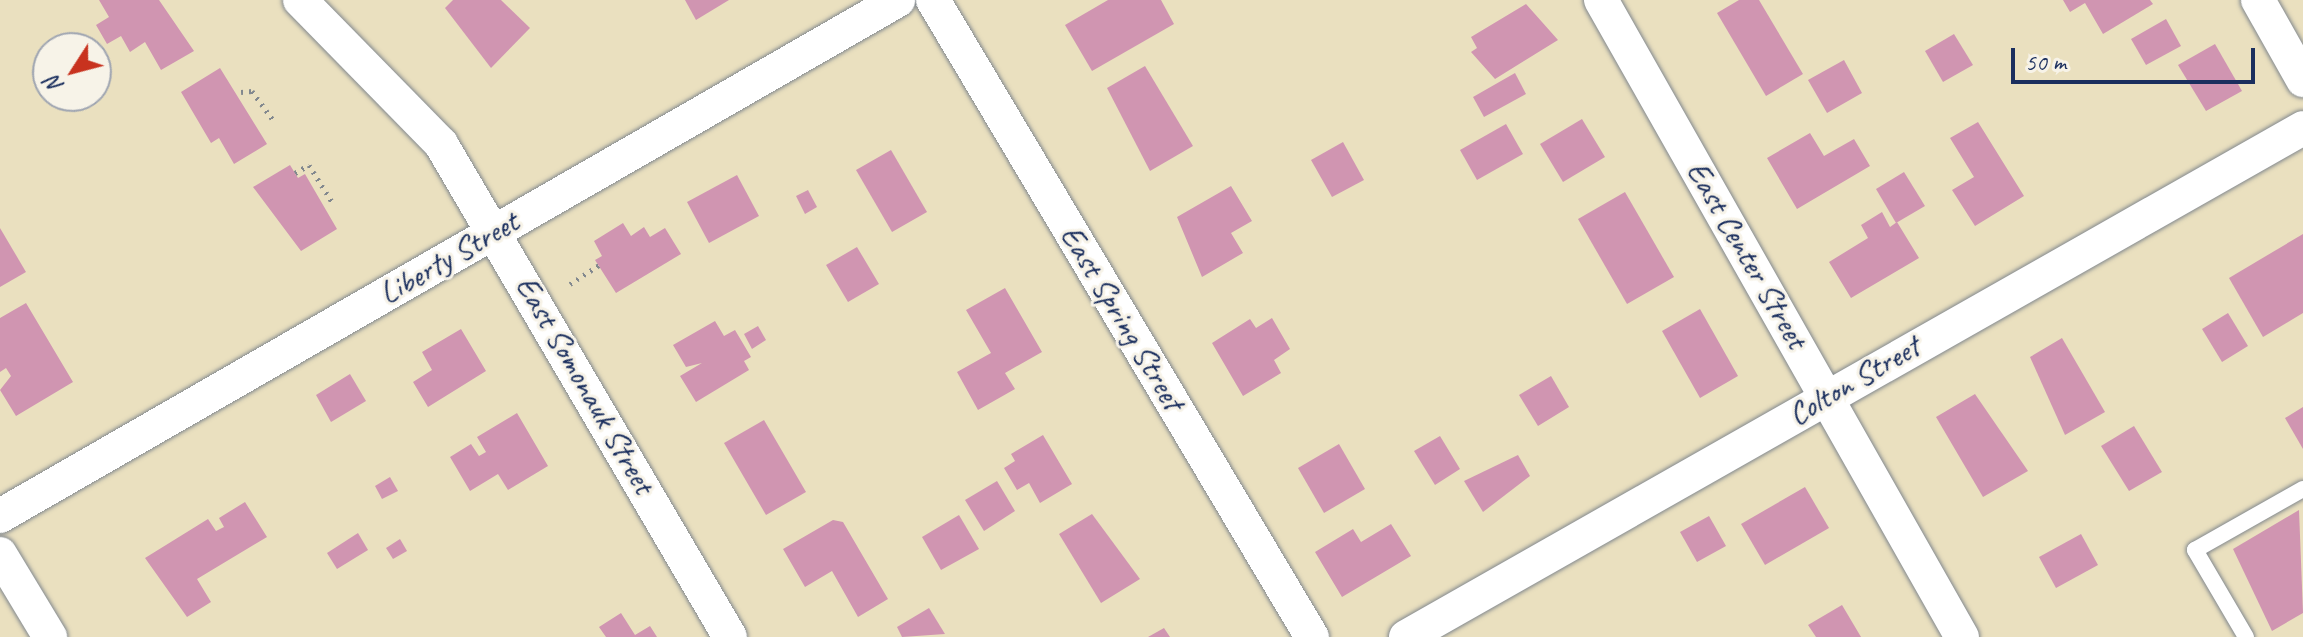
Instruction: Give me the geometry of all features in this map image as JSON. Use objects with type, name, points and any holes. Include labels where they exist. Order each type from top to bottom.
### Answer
[{"type":"street","name":"East Somonauk Street","points":[[300,0],[441,144],[496,231],[730,637]]},
{"type":"street","name":"Liberty Street","points":[[0,516],[898,0]]},
{"type":"street","name":"East Spring Street","points":[[933,0],[1312,637]]},
{"type":"street","name":"East Center Street","points":[[1601,0],[1962,637]]},
{"type":"street","points":[[2258,0],[2303,80]]},
{"type":"street","name":"Colton Street","points":[[1406,637],[2303,128]]},
{"type":"street","points":[[0,554],[50,637]]},
{"type":"lane","points":[[2246,637],[2195,550],[2303,489]]},
{"type":"path","points":[[241,92],[252,91],[275,123]]},
{"type":"path","points":[[295,173],[309,165],[334,205]]},
{"type":"path","points":[[570,284],[599,265]]},
{"type":"building","points":[[99,0],[159,0],[194,51],[161,70],[145,42],[130,52],[121,36],[112,41],[112,32],[100,32],[96,25],[109,17]]},
{"type":"building","points":[[453,0],[501,0],[530,28],[491,68],[445,8]]},
{"type":"building","points":[[685,0],[729,0],[696,20]]},
{"type":"building","points":[[1108,0],[1161,0],[1174,24],[1092,71],[1065,25]]},
{"type":"building","points":[[1739,0],[1759,0],[1803,74],[1766,96],[1717,13]]},
{"type":"building","points":[[2063,0],[2150,0],[2153,4],[2103,34],[2085,3],[2070,12]]},
{"type":"building","points":[[1526,4],[1558,40],[1495,79],[1471,52],[1477,48],[1471,37]]},
{"type":"building","points":[[2166,19],[2181,46],[2146,65],[2131,39]]},
{"type":"building","points":[[1954,34],[1973,65],[1943,82],[1925,51]]},
{"type":"building","points":[[2215,44],[2242,91],[2206,111],[2178,65]]},
{"type":"building","points":[[1844,60],[1862,93],[1827,113],[1808,80]]},
{"type":"building","points":[[1145,66],[1193,146],[1150,171],[1107,88]]},
{"type":"building","points":[[220,68],[267,144],[234,164],[219,138],[211,143],[181,92]]},
{"type":"building","points":[[1515,73],[1526,94],[1484,117],[1473,97]]},
{"type":"building","points":[[1582,119],[1605,157],[1563,182],[1540,144]]},
{"type":"building","points":[[1978,122],[2024,196],[1975,226],[1952,190],[1974,177],[1950,138]]},
{"type":"building","points":[[1506,124],[1523,154],[1477,180],[1460,150]]},
{"type":"building","points":[[1810,133],[1824,156],[1854,139],[1870,166],[1797,209],[1767,158]]},
{"type":"building","points":[[1343,142],[1364,180],[1332,197],[1311,160]]},
{"type":"building","points":[[891,150],[927,212],[892,232],[856,170]]},
{"type":"building","points":[[290,165],[298,178],[305,174],[337,229],[301,251],[253,187]]},
{"type":"building","points":[[1904,172],[1925,206],[1896,223],[1876,189]]},
{"type":"building","points":[[737,175],[759,216],[709,243],[687,202]]},
{"type":"building","points":[[1231,186],[1252,221],[1231,233],[1243,253],[1202,277],[1177,217]]},
{"type":"building","points":[[808,190],[817,207],[805,214],[796,196]]},
{"type":"building","points":[[1625,192],[1674,277],[1627,304],[1578,219]]},
{"type":"building","points":[[1882,212],[1890,227],[1897,222],[1919,258],[1851,298],[1829,262],[1868,238],[1861,225]]},
{"type":"building","points":[[623,223],[631,236],[644,227],[650,237],[665,228],[681,254],[616,293],[595,260],[602,256],[594,241]]},
{"type":"building","points":[[0,228],[26,272],[0,287]]},
{"type":"building","points":[[2303,234],[2303,313],[2263,337],[2229,278]]},
{"type":"building","points":[[857,247],[879,284],[848,302],[826,265]]},
{"type":"building","points":[[1005,288],[1042,352],[1005,373],[1015,389],[978,410],[957,372],[991,353],[966,310]]},
{"type":"building","points":[[26,303],[73,382],[16,416],[0,390],[11,376],[6,368],[0,372],[0,318]]},
{"type":"building","points":[[1700,309],[1738,376],[1700,398],[1662,331]]},
{"type":"building","points":[[2228,313],[2248,346],[2222,362],[2202,329]]},
{"type":"building","points":[[1272,318],[1290,349],[1274,360],[1281,373],[1243,396],[1212,343],[1250,319],[1256,328]]},
{"type":"building","points":[[715,321],[724,336],[735,330],[751,357],[744,361],[749,370],[696,402],[680,376],[702,363],[686,367],[673,345]]},
{"type":"building","points":[[758,326],[766,340],[752,349],[744,334]]},
{"type":"building","points":[[461,329],[486,371],[428,407],[413,382],[432,370],[422,352]]},
{"type":"building","points":[[2062,338],[2105,412],[2065,435],[2030,357]]},
{"type":"building","points":[[350,374],[366,401],[331,422],[316,395]]},
{"type":"building","points":[[1551,376],[1569,407],[1538,426],[1519,395]]},
{"type":"building","points":[[1975,394],[2028,471],[1983,497],[1936,417]]},
{"type":"building","points":[[2303,407],[2303,449],[2285,418]]},
{"type":"building","points":[[517,413],[548,466],[508,490],[498,474],[470,491],[450,457],[471,444],[479,456],[486,452],[477,437]]},
{"type":"building","points":[[764,420],[806,492],[766,515],[724,443]]},
{"type":"building","points":[[2134,426],[2162,472],[2129,491],[2101,446]]},
{"type":"building","points":[[1043,435],[1072,484],[1040,503],[1029,483],[1017,490],[1004,468],[1015,461],[1011,454]]},
{"type":"building","points":[[1440,436],[1460,469],[1435,485],[1414,451]]},
{"type":"building","points":[[1339,444],[1365,489],[1324,513],[1298,468]]},
{"type":"building","points":[[1518,455],[1530,476],[1483,512],[1464,481]]},
{"type":"building","points":[[390,477],[398,491],[382,499],[375,486]]},
{"type":"building","points":[[997,481],[1015,511],[984,531],[965,500]]},
{"type":"building","points":[[1805,487],[1829,528],[1765,565],[1741,524]]},
{"type":"building","points":[[245,502],[267,537],[197,579],[211,602],[187,617],[145,558],[208,519],[216,531],[224,527],[219,518]]},
{"type":"building","points":[[2299,510],[2303,613],[2272,631],[2233,549]]},
{"type":"building","points":[[1092,514],[1140,579],[1101,603],[1059,534]]},
{"type":"building","points":[[959,515],[979,549],[941,570],[922,537]]},
{"type":"building","points":[[1709,516],[1726,546],[1697,562],[1680,532]]},
{"type":"building","points":[[833,520],[843,522],[888,599],[858,617],[832,571],[805,587],[783,549]]},
{"type":"building","points":[[1391,524],[1411,556],[1342,597],[1315,552],[1353,529],[1361,542]]},
{"type":"building","points":[[358,533],[368,550],[337,569],[327,553]]},
{"type":"building","points":[[2081,534],[2098,565],[2056,588],[2039,557]]},
{"type":"building","points":[[400,539],[407,551],[393,559],[386,548]]},
{"type":"building","points":[[1842,605],[1861,637],[1816,637],[1808,625]]},
{"type":"building","points":[[929,608],[945,634],[902,637],[897,627]]},
{"type":"building","points":[[621,613],[635,635],[650,626],[657,637],[606,637],[599,627]]},
{"type":"building","points":[[1164,628],[1170,637],[1148,637]]}]
